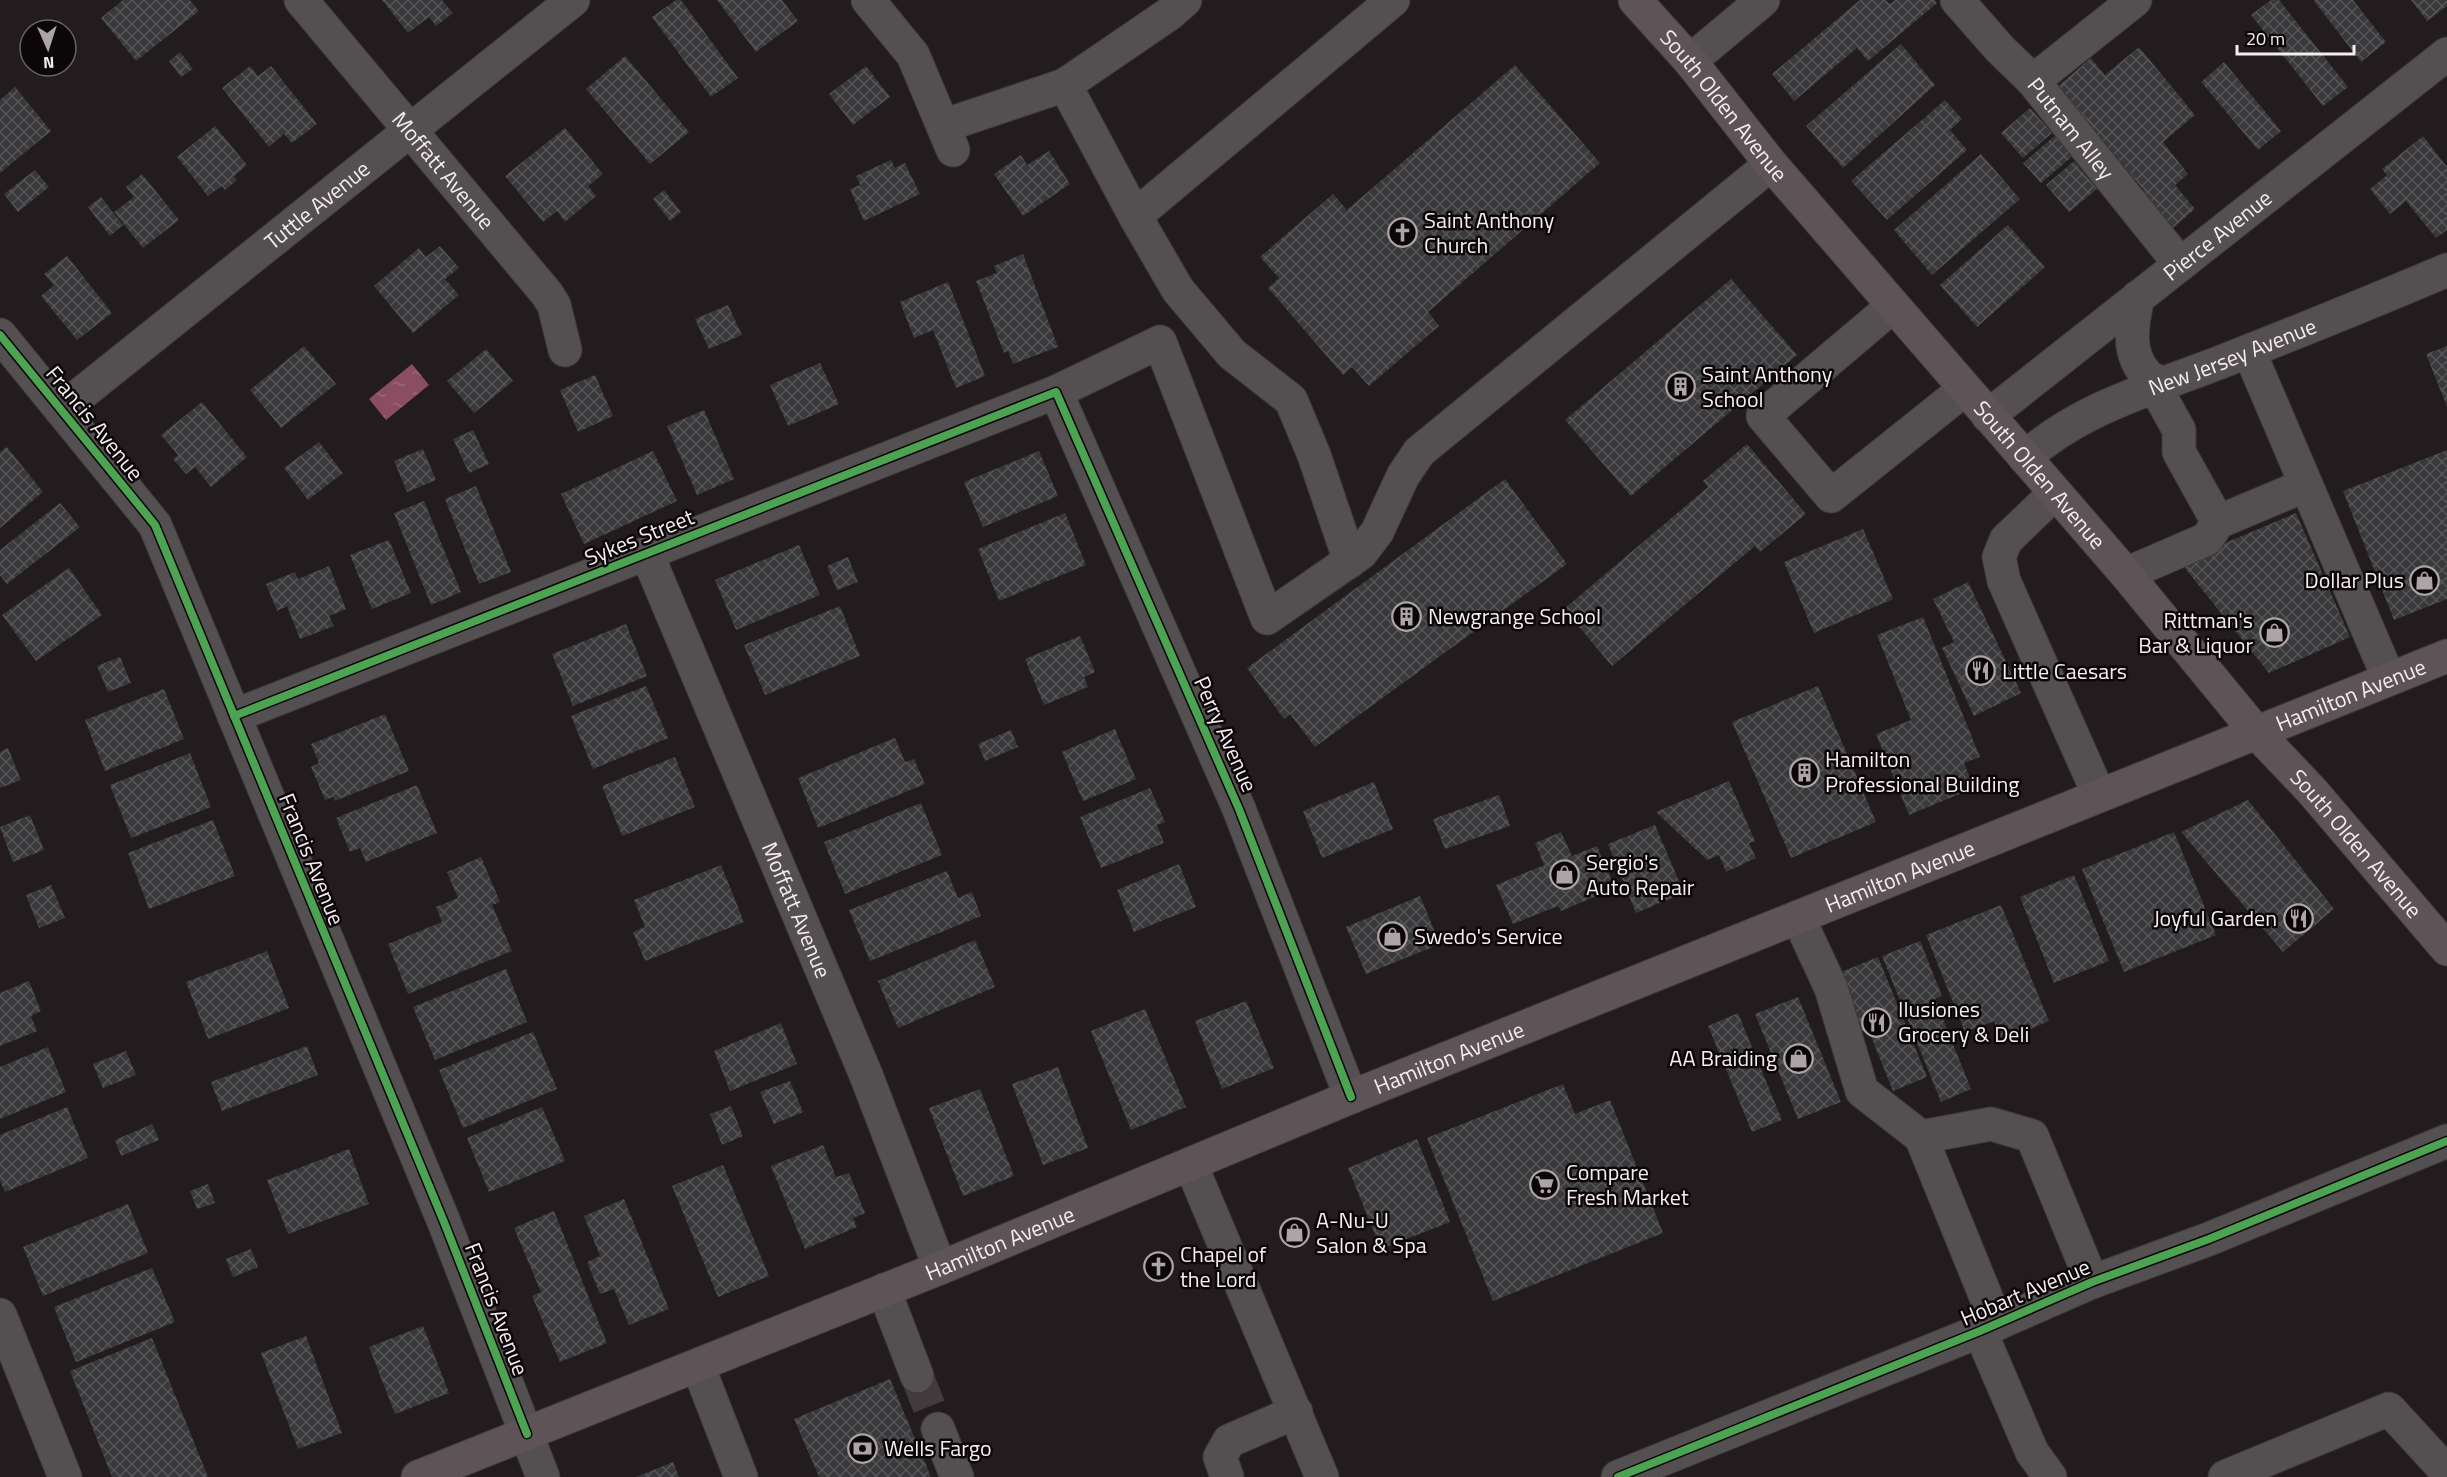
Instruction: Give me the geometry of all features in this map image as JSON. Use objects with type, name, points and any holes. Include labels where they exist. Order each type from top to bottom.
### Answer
[{"type":"main road","name":"South Olden Avenue","points":[[1635,0],[1690,61],[1771,164],[2126,574],[2256,732],[2312,791],[2447,949]]},
{"type":"main road","name":"Hamilton Avenue","points":[[418,1477],[940,1268],[1351,1097],[2447,656]]},
{"type":"street","name":"Moffatt Avenue","points":[[301,0],[547,294],[554,305],[566,350]]},
{"type":"street","name":"Tuttle Avenue","points":[[60,410],[573,0]]},
{"type":"street","points":[[868,0],[913,55],[948,138],[1065,85],[1185,0]]},
{"type":"street","points":[[1135,216],[1393,0]]},
{"type":"street","points":[[1690,61],[1763,0]]},
{"type":"street","name":"Putnam Alley","points":[[1957,0],[2000,50],[2033,81],[2180,264]]},
{"type":"street","points":[[2033,81],[2134,0]]},
{"type":"street","name":"Pierce Avenue","points":[[1988,416],[2447,54]]},
{"type":"street","points":[[1065,85],[1135,216],[1178,290],[1232,354],[1290,400],[1314,455],[1350,561]]},
{"type":"street","points":[[1178,290],[1160,342],[1267,618],[1361,553],[1377,532],[1403,476],[1419,452],[1771,164]]},
{"type":"street","name":"New Jersey Avenue","points":[[2025,458],[2039,446],[2085,417],[2129,396],[2249,351],[2447,270]]},
{"type":"street","points":[[2138,297],[2131,326],[2134,353],[2147,376],[2160,386],[2179,430],[2179,452],[2218,522]]},
{"type":"street","points":[[1893,306],[1762,416],[1831,496],[1965,389]]},
{"type":"street","name":"Francis Avenue","points":[[0,336],[155,525],[444,1222],[543,1477]]},
{"type":"street","name":"Sykes Street","points":[[234,716],[1056,392],[1160,342]]},
{"type":"street","points":[[2249,351],[2389,680]]},
{"type":"street","name":"Perry Avenue","points":[[1056,392],[1239,809],[1351,1097]]},
{"type":"street","points":[[2126,574],[2207,539],[2218,522],[2306,485]]},
{"type":"street","points":[[2055,493],[2006,540],[1999,557],[2004,580],[2098,795]]},
{"type":"street","name":"Moffatt Avenue","points":[[647,554],[866,1075],[940,1268]]},
{"type":"street","points":[[1798,917],[1831,988],[1862,1091],[1921,1137],[2032,1452],[2050,1477]]},
{"type":"street","points":[[1921,1137],[1991,1124],[2032,1136],[2092,1282]]},
{"type":"street","name":"Hobart Avenue","points":[[1618,1477],[1989,1327],[2092,1282],[2208,1239],[2447,1141]]},
{"type":"street","points":[[1191,1165],[1322,1477]]},
{"type":"street","points":[[884,1290],[917,1376]]},
{"type":"street","points":[[0,1315],[64,1477]]},
{"type":"street","points":[[698,1366],[741,1477]]},
{"type":"street","points":[[2225,1477],[2390,1409],[2447,1472]]},
{"type":"street","points":[[1227,1477],[1220,1458],[1229,1441],[1296,1412]]},
{"type":"street","points":[[938,1429],[957,1477]]},
{"type":"water","points":[[412,364],[429,385],[386,420],[369,399]]},
{"type":"building","points":[[123,0],[190,0],[199,11],[136,61],[101,18]]},
{"type":"building","points":[[382,0],[442,0],[453,13],[436,26],[429,17],[408,33]]},
{"type":"building","points":[[676,0],[681,0],[738,78],[711,97],[652,17]]},
{"type":"building","points":[[717,0],[782,0],[798,21],[756,52]]},
{"type":"building","points":[[1860,0],[1886,0],[1890,4],[1895,0],[1935,0],[1937,3],[1868,61],[1857,48],[1794,101],[1772,74]]},
{"type":"building","points":[[2271,0],[2279,0],[2348,87],[2323,106],[2251,15]]},
{"type":"building","points":[[2353,0],[2386,42],[2361,62],[2314,1]]},
{"type":"building","points":[[2411,0],[2447,0],[2447,6],[2427,21]]},
{"type":"building","points":[[1901,44],[1935,85],[1843,168],[1806,126]]},
{"type":"building","points":[[2139,47],[2195,115],[2163,142],[2188,174],[2175,185],[2195,209],[2167,233],[2137,196],[2144,190],[2057,87],[2091,58],[2105,75]]},
{"type":"building","points":[[180,52],[193,69],[181,77],[169,61]]},
{"type":"building","points":[[625,56],[689,132],[650,164],[586,89]]},
{"type":"building","points":[[2224,62],[2281,131],[2258,150],[2201,82]]},
{"type":"building","name":"Saint Anthony Church","points":[[1515,65],[1600,163],[1428,312],[1439,326],[1369,386],[1352,367],[1343,375],[1268,288],[1279,278],[1260,257],[1333,194],[1347,210]]},
{"type":"building","points":[[250,66],[258,76],[271,66],[317,124],[292,143],[284,134],[269,147],[222,88]]},
{"type":"building","points":[[866,66],[890,97],[853,125],[829,94]]},
{"type":"building","points":[[15,87],[51,131],[0,173],[0,100]]},
{"type":"building","points":[[1945,100],[1962,119],[1950,130],[1967,150],[1887,220],[1851,181]]},
{"type":"building","points":[[2030,108],[2052,133],[2023,158],[2001,133]]},
{"type":"building","points":[[215,126],[247,165],[234,176],[237,180],[225,190],[222,186],[208,196],[177,157]]},
{"type":"building","points":[[565,128],[603,174],[588,186],[596,196],[565,222],[557,211],[543,222],[505,176]]},
{"type":"building","points":[[2057,134],[2074,155],[2041,183],[2023,163]]},
{"type":"building","points":[[2423,136],[2447,167],[2447,230],[2436,238],[2406,201],[2390,214],[2370,189],[2387,175],[2382,169]]},
{"type":"building","points":[[1049,151],[1070,184],[1023,216],[994,174],[1021,155],[1027,165]]},
{"type":"building","points":[[1981,154],[2020,199],[1932,275],[1894,230]]},
{"type":"building","points":[[891,160],[895,168],[905,163],[920,194],[864,221],[850,189],[860,185],[856,176]]},
{"type":"building","points":[[2074,161],[2097,189],[2069,212],[2046,185]]},
{"type":"building","points":[[35,170],[49,187],[18,212],[4,194]]},
{"type":"building","points":[[142,174],[179,220],[143,248],[114,212],[134,197],[126,187]]},
{"type":"building","points":[[664,190],[681,212],[670,221],[653,199]]},
{"type":"building","points":[[101,197],[123,225],[110,236],[88,207]]},
{"type":"building","points":[[2008,225],[2045,267],[1977,327],[1940,285]]},
{"type":"building","points":[[440,246],[459,268],[445,279],[459,295],[413,333],[374,286],[419,248],[426,257]]},
{"type":"building","points":[[1023,254],[1058,347],[1013,364],[1008,351],[1004,353],[976,281],[997,273],[994,266]]},
{"type":"building","points":[[67,256],[112,313],[77,340],[41,296],[54,285],[44,274]]},
{"type":"building","name":"Saint Anthony School","points":[[1731,279],[1797,355],[1631,496],[1565,420]]},
{"type":"building","points":[[948,282],[985,376],[956,388],[933,330],[914,338],[900,302]]},
{"type":"building","points":[[728,305],[742,335],[709,349],[695,319]]},
{"type":"building","points":[[304,346],[336,384],[281,428],[250,390]]},
{"type":"building","points":[[2447,346],[2447,407],[2426,354]]},
{"type":"building","points":[[486,349],[513,381],[474,413],[447,381]]},
{"type":"building","points":[[820,363],[839,404],[788,426],[770,385]]},
{"type":"building","points":[[595,375],[613,416],[578,432],[560,390]]},
{"type":"building","points":[[202,402],[247,457],[211,487],[195,467],[186,474],[173,459],[178,455],[161,435]]},
{"type":"building","points":[[704,410],[734,479],[697,495],[667,426]]},
{"type":"building","points":[[473,430],[489,464],[469,473],[453,439]]},
{"type":"building","points":[[319,442],[343,473],[308,500],[284,468]]},
{"type":"building","points":[[1747,444],[1806,514],[1760,552],[1755,546],[1612,666],[1564,609],[1708,487],[1703,481]]},
{"type":"building","points":[[7,447],[43,492],[0,528],[0,452]]},
{"type":"building","points":[[423,449],[436,480],[407,492],[394,461]]},
{"type":"building","points":[[2447,450],[2447,599],[2394,620],[2343,491]]},
{"type":"building","points":[[653,451],[677,501],[584,544],[561,494]]},
{"type":"building","points":[[1039,451],[1058,496],[983,527],[964,482]]},
{"type":"building","name":"Newgrange School","points":[[1505,479],[1567,564],[1315,747],[1290,714],[1284,719],[1247,668]]},
{"type":"building","points":[[476,486],[511,572],[479,584],[445,499]]},
{"type":"building","points":[[424,501],[461,592],[431,605],[394,513]]},
{"type":"building","points":[[60,503],[80,527],[7,584],[0,575],[0,550]]},
{"type":"building","points":[[1065,513],[1086,565],[999,601],[978,549]]},
{"type":"building","points":[[2296,513],[2350,637],[2269,673],[2180,562]]},
{"type":"building","points":[[1863,529],[1893,599],[1814,633],[1784,562]]},
{"type":"building","points":[[389,540],[411,593],[372,609],[350,555]]},
{"type":"building","points":[[799,545],[820,595],[736,630],[715,580]]},
{"type":"building","points":[[848,557],[858,582],[837,590],[827,566]]},
{"type":"building","points":[[329,566],[346,609],[329,616],[334,626],[300,639],[287,606],[277,611],[266,584],[295,572],[298,579]]},
{"type":"building","points":[[69,568],[102,615],[36,661],[2,615]]},
{"type":"building","name":"Little Caesars","points":[[1968,582],[2021,693],[1974,716],[1942,648],[1954,642],[1933,599]]},
{"type":"building","points":[[840,606],[860,656],[765,695],[744,645]]},
{"type":"building","points":[[1923,617],[1980,757],[1964,763],[1974,788],[1909,815],[1876,734],[1911,720],[1877,635]]},
{"type":"building","points":[[626,624],[647,676],[573,706],[552,654]]},
{"type":"building","points":[[1080,636],[1095,672],[1084,677],[1088,687],[1044,705],[1025,659]]},
{"type":"building","points":[[120,657],[131,683],[108,692],[97,666]]},
{"type":"building","points":[[646,686],[668,738],[593,769],[571,716]]},
{"type":"building","name":"Hamilton Professional Building","points":[[1818,686],[1876,822],[1791,858],[1732,722]]},
{"type":"building","points":[[164,689],[184,739],[105,771],[85,720]]},
{"type":"building","points":[[385,714],[409,771],[335,801],[333,797],[325,800],[311,767],[319,763],[311,744]]},
{"type":"building","points":[[1115,729],[1136,779],[1083,801],[1062,752]]},
{"type":"building","points":[[1011,730],[1018,747],[985,761],[978,744]]},
{"type":"building","points":[[895,738],[905,762],[914,759],[925,784],[818,828],[798,778]]},
{"type":"building","points":[[8,748],[21,780],[0,788],[0,752]]},
{"type":"building","points":[[190,753],[211,807],[131,838],[110,785]]},
{"type":"building","points":[[675,757],[695,807],[622,836],[602,786]]},
{"type":"building","points":[[1729,781],[1755,841],[1749,843],[1756,858],[1726,872],[1719,855],[1707,860],[1656,812]]},
{"type":"building","points":[[1374,782],[1393,829],[1322,858],[1303,811]]},
{"type":"building","points":[[417,785],[437,833],[366,862],[360,848],[350,852],[336,818]]},
{"type":"building","points":[[1150,788],[1165,822],[1157,825],[1164,843],[1101,868],[1080,817]]},
{"type":"building","points":[[1499,795],[1510,826],[1445,849],[1433,819]]},
{"type":"building","points":[[2248,800],[2334,909],[2283,952],[2181,832]]},
{"type":"building","points":[[921,803],[942,855],[845,894],[824,842]]},
{"type":"building","points":[[30,815],[44,850],[13,862],[0,827]]},
{"type":"building","points":[[213,820],[235,876],[149,909],[128,853]]},
{"type":"building","points":[[1655,825],[1684,893],[1636,913],[1608,844]]},
{"type":"building","name":"Sergio's Auto Repair","points":[[1561,832],[1572,856],[1597,846],[1615,888],[1561,911],[1558,906],[1513,924],[1496,885],[1544,865],[1535,843]]},
{"type":"building","points":[[2174,832],[2216,935],[2124,972],[2082,869]]},
{"type":"building","points":[[481,857],[500,902],[492,905],[512,951],[408,994],[388,944],[442,922],[436,907],[458,898],[447,872]]},
{"type":"building","points":[[1179,864],[1196,907],[1134,932],[1117,890]]},
{"type":"building","points":[[721,865],[744,922],[645,961],[633,932],[645,927],[634,900]]},
{"type":"building","points":[[947,871],[958,898],[972,892],[981,916],[870,961],[849,910]]},
{"type":"building","points":[[2074,875],[2109,961],[2054,983],[2020,897]]},
{"type":"building","points":[[51,885],[65,918],[39,928],[26,895]]},
{"type":"building","name":"Swedo's Service","points":[[1420,896],[1440,944],[1366,974],[1346,927]]},
{"type":"building","points":[[2001,905],[2049,1021],[2002,1041],[1994,1021],[1965,1032],[1926,935]]},
{"type":"building","points":[[975,940],[995,987],[898,1028],[878,981]]},
{"type":"building","points":[[1920,941],[1942,996],[1935,999],[1971,1089],[1941,1102],[1882,956]]},
{"type":"building","points":[[267,951],[289,1008],[208,1039],[186,982]]},
{"type":"building","name":"Ilusiones Grocery & Deli","points":[[1878,957],[1927,1077],[1893,1091],[1868,1029],[1854,1035],[1846,1015],[1856,1010],[1841,972]]},
{"type":"building","points":[[506,969],[527,1022],[435,1060],[413,1007]]},
{"type":"building","points":[[29,981],[41,1011],[31,1016],[37,1031],[0,1046],[0,993]]},
{"type":"building","name":"AA Braiding","points":[[1798,997],[1841,1102],[1798,1119],[1755,1014]]},
{"type":"building","points":[[1246,1001],[1274,1068],[1222,1089],[1195,1021]]},
{"type":"building","points":[[1145,1009],[1186,1107],[1131,1130],[1091,1031]]},
{"type":"building","points":[[1738,1013],[1782,1120],[1752,1132],[1708,1026]]},
{"type":"building","points":[[781,1023],[797,1064],[730,1091],[714,1051]]},
{"type":"building","points":[[533,1032],[557,1089],[463,1128],[439,1070]]},
{"type":"building","points":[[307,1046],[318,1075],[222,1111],[211,1082]]},
{"type":"building","points":[[48,1047],[66,1092],[0,1119],[0,1067]]},
{"type":"building","points":[[126,1051],[136,1075],[103,1088],[93,1064]]},
{"type":"building","points":[[1058,1067],[1088,1148],[1043,1165],[1012,1084]]},
{"type":"building","points":[[790,1081],[803,1112],[774,1124],[760,1092]]},
{"type":"building","name":"Compare Fresh Market","points":[[1563,1084],[1575,1114],[1610,1100],[1663,1233],[1493,1301],[1427,1138]]},
{"type":"building","points":[[980,1089],[1014,1176],[963,1196],[929,1108]]},
{"type":"building","points":[[731,1106],[743,1136],[722,1145],[710,1114]]},
{"type":"building","points":[[67,1107],[88,1158],[5,1192],[0,1181],[0,1135]]},
{"type":"building","points":[[542,1107],[565,1161],[489,1192],[467,1138]]},
{"type":"building","points":[[152,1124],[159,1140],[121,1156],[115,1140]]},
{"type":"building","points":[[1417,1139],[1450,1222],[1381,1249],[1348,1168]]},
{"type":"building","points":[[823,1145],[836,1177],[849,1173],[865,1213],[853,1218],[857,1227],[805,1249],[771,1166]]},
{"type":"building","points":[[349,1149],[369,1204],[288,1234],[267,1180]]},
{"type":"building","points":[[723,1165],[769,1276],[718,1297],[672,1186]]},
{"type":"building","points":[[208,1184],[215,1203],[197,1209],[190,1191]]},
{"type":"building","points":[[624,1199],[669,1309],[629,1325],[614,1289],[600,1294],[587,1262],[600,1256],[584,1216]]},
{"type":"building","points":[[128,1204],[148,1253],[43,1296],[23,1247]]},
{"type":"building","points":[[554,1211],[607,1343],[560,1362],[532,1296],[541,1292],[514,1228]]},
{"type":"building","points":[[251,1249],[258,1267],[233,1277],[226,1259]]},
{"type":"building","points":[[152,1268],[175,1322],[76,1362],[54,1307]]},
{"type":"building","points":[[423,1326],[449,1393],[395,1414],[369,1347]]},
{"type":"building","points":[[306,1336],[342,1433],[298,1449],[261,1353]]},
{"type":"building","points":[[152,1338],[208,1477],[112,1477],[70,1371]]},
{"type":"building","name":"Wells Fargo","points":[[890,1379],[931,1477],[819,1477],[794,1419]]},
{"type":"building","points":[[673,1462],[679,1477],[636,1477]]},
{"type":"tunnel","points":[[917,1376],[938,1429]]},
{"type":"cycle path","points":[[0,335],[155,525],[444,1222],[527,1434]]},
{"type":"cycle path","points":[[234,716],[1056,392],[1239,809],[1351,1097]]},
{"type":"cycle path","points":[[1618,1477],[1980,1331],[2092,1282],[2209,1239],[2447,1141]]},
{"type":"place","name":"Saint Anthony Church","points":[[1403,233]]},
{"type":"place","name":"Saint Anthony School","points":[[1681,387]]},
{"type":"place","name":"Dollar Plus","points":[[2425,580]]},
{"type":"place","name":"Newgrange School","points":[[1407,616]]},
{"type":"place","name":"Rittman's Bar & Liquor","points":[[2274,633]]},
{"type":"place","name":"Little Caesars","points":[[1981,671]]},
{"type":"place","name":"Hamilton Professional Building","points":[[1804,772]]},
{"type":"place","name":"Sergio's Auto Repair","points":[[1565,875]]},
{"type":"place","name":"Joyful Garden","points":[[2298,918]]},
{"type":"place","name":"Swedo's Service","points":[[1393,936]]},
{"type":"place","name":"Ilusiones Grocery & Deli","points":[[1877,1022]]},
{"type":"place","name":"AA Braiding","points":[[1798,1058]]},
{"type":"place","name":"Compare Fresh Market","points":[[1545,1185]]},
{"type":"place","name":"A-Nu-U Salon & Spa","points":[[1295,1233]]},
{"type":"place","name":"Chapel of the Lord","points":[[1159,1267]]},
{"type":"place","name":"Wells Fargo","points":[[863,1448]]}]
